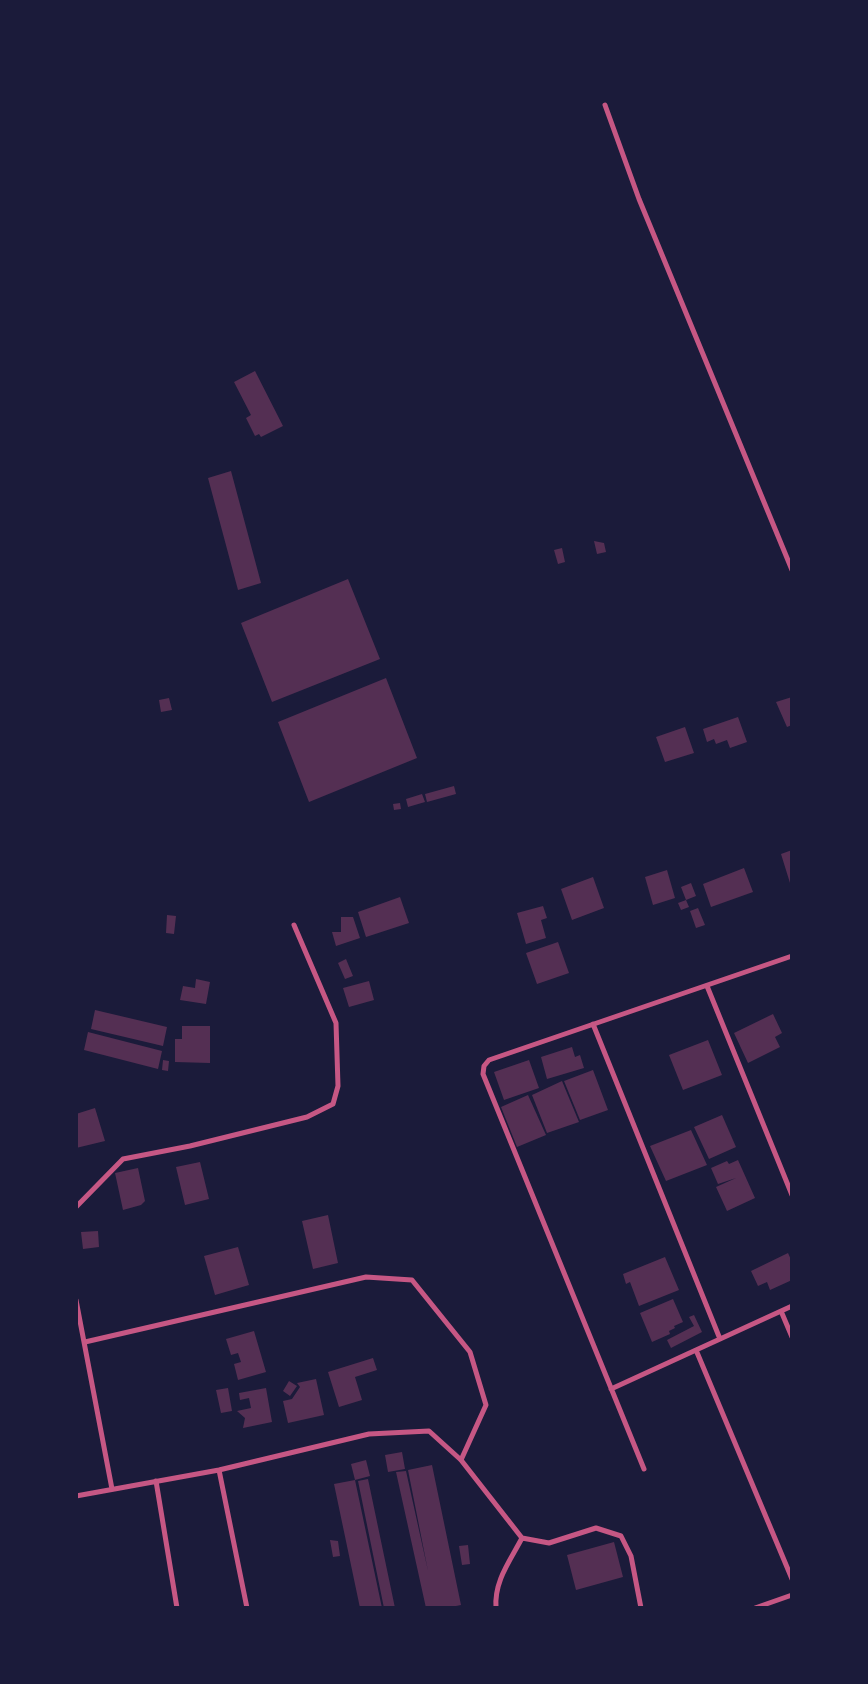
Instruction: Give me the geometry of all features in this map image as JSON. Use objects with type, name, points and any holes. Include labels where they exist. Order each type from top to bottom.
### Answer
[{"type":"street","points":[[605,105],[643,208],[792,570]]},
{"type":"street","points":[[76,1207],[123,1159],[190,1146],[307,1117],[332,1104],[338,1086],[336,1023],[294,925]]},
{"type":"street","points":[[644,1469],[483,1070],[490,1060],[792,956]]},
{"type":"street","points":[[707,986],[792,1195]]},
{"type":"street","points":[[593,1024],[720,1338]]},
{"type":"street","points":[[85,1342],[366,1277],[412,1280],[470,1352],[486,1406],[461,1460]]},
{"type":"street","points":[[76,1300],[112,1489]]},
{"type":"street","points":[[611,1388],[792,1306]]},
{"type":"street","points":[[781,1311],[792,1337]]},
{"type":"street","points":[[696,1350],[792,1579]]},
{"type":"street","points":[[76,1496],[219,1470],[370,1434],[429,1431],[461,1460],[522,1538],[549,1544],[596,1528],[621,1536],[631,1556],[641,1608]]},
{"type":"street","points":[[219,1470],[247,1608]]},
{"type":"street","points":[[156,1481],[177,1608]]},
{"type":"street","points":[[496,1608],[495,1592],[498,1582],[522,1538]]},
{"type":"street","points":[[754,1608],[792,1595]]},
{"type":"building","points":[[255,371],[283,426],[261,437],[259,434],[255,436],[246,418],[251,415],[234,382]]},
{"type":"building","points":[[231,471],[261,583],[238,590],[208,478]]},
{"type":"building","points":[[594,541],[604,543],[606,552],[597,554]]},
{"type":"building","points":[[562,548],[565,562],[558,564],[554,550]]},
{"type":"building","points":[[348,579],[380,659],[272,702],[241,623]]},
{"type":"building","points":[[386,678],[417,758],[309,802],[278,722]]},
{"type":"building","points":[[792,697],[792,725],[787,727],[776,702]]},
{"type":"building","points":[[169,698],[172,710],[161,712],[159,700]]},
{"type":"building","points":[[738,717],[747,742],[730,748],[727,740],[716,744],[714,739],[707,742],[703,729]]},
{"type":"building","points":[[685,727],[694,753],[665,762],[656,737]]},
{"type":"building","points":[[454,786],[456,794],[427,802],[425,794]]},
{"type":"building","points":[[422,794],[425,802],[408,807],[406,799]]},
{"type":"building","points":[[400,803],[401,809],[394,810],[393,804]]},
{"type":"building","points":[[792,850],[792,882],[790,883],[781,854]]},
{"type":"building","points":[[744,868],[753,892],[711,907],[703,884]]},
{"type":"building","points":[[667,870],[675,898],[653,905],[645,877]]},
{"type":"building","points":[[593,877],[604,908],[572,920],[561,889]]},
{"type":"building","points":[[691,883],[696,896],[686,900],[681,887]]},
{"type":"building","points":[[400,897],[409,923],[366,937],[358,912]]},
{"type":"building","points":[[686,900],[689,907],[681,910],[678,903]]},
{"type":"building","points":[[543,906],[547,918],[541,920],[546,938],[526,944],[517,913]]},
{"type":"building","points":[[698,908],[705,925],[696,928],[690,911]]},
{"type":"building","points":[[167,915],[176,916],[174,934],[166,933]]},
{"type":"building","points":[[341,917],[353,917],[360,938],[336,946],[332,932],[341,932]]},
{"type":"building","points":[[558,942],[569,973],[537,984],[526,953]]},
{"type":"building","points":[[346,959],[353,976],[345,979],[338,963]]},
{"type":"building","points":[[196,979],[210,982],[206,1004],[180,1000],[183,986],[195,988]]},
{"type":"building","points":[[369,981],[374,1000],[349,1007],[343,988]]},
{"type":"building","points":[[95,1010],[167,1027],[163,1046],[91,1029]]},
{"type":"building","points":[[773,1014],[782,1033],[775,1037],[780,1047],[748,1063],[734,1033]]},
{"type":"building","points":[[182,1026],[210,1026],[210,1063],[175,1062],[175,1039],[182,1039]]},
{"type":"building","points":[[88,1032],[162,1051],[158,1069],[84,1050]]},
{"type":"building","points":[[708,1040],[722,1075],[683,1090],[669,1055]]},
{"type":"building","points":[[572,1047],[575,1057],[580,1055],[584,1068],[547,1079],[541,1057]]},
{"type":"building","points":[[163,1060],[169,1061],[168,1071],[162,1070]]},
{"type":"building","points":[[529,1060],[539,1088],[504,1100],[494,1072]]},
{"type":"building","points":[[593,1070],[608,1110],[580,1120],[564,1081]]},
{"type":"building","points":[[562,1081],[579,1122],[547,1133],[532,1095]]},
{"type":"building","points":[[528,1095],[546,1135],[517,1147],[501,1107]]},
{"type":"building","points":[[95,1108],[105,1141],[76,1148],[76,1114]]},
{"type":"building","points":[[722,1115],[736,1147],[709,1159],[694,1127]]},
{"type":"building","points":[[691,1130],[707,1165],[666,1181],[650,1146]]},
{"type":"building","points":[[738,1160],[755,1198],[727,1211],[716,1187],[736,1178],[718,1184],[711,1168],[727,1161],[729,1164]]},
{"type":"building","points":[[200,1162],[209,1199],[185,1205],[176,1167]]},
{"type":"building","points":[[138,1168],[145,1201],[141,1205],[123,1210],[115,1173]]},
{"type":"building","points":[[328,1215],[338,1263],[313,1269],[302,1221]]},
{"type":"building","points":[[98,1231],[99,1247],[83,1249],[81,1232]]},
{"type":"building","points":[[238,1247],[249,1285],[215,1295],[204,1256]]},
{"type":"building","points":[[788,1253],[792,1262],[792,1280],[770,1290],[767,1282],[758,1286],[751,1271]]},
{"type":"building","points":[[665,1257],[679,1290],[639,1306],[630,1282],[626,1284],[623,1274]]},
{"type":"building","points":[[673,1299],[683,1322],[674,1326],[675,1328],[669,1331],[670,1334],[652,1342],[640,1313]]},
{"type":"building","points":[[694,1315],[702,1332],[671,1348],[667,1340],[694,1326],[689,1317]]},
{"type":"building","points":[[254,1331],[266,1372],[238,1380],[234,1364],[241,1362],[238,1353],[231,1355],[226,1339]]},
{"type":"building","points":[[373,1358],[377,1370],[355,1377],[362,1400],[339,1407],[328,1372]]},
{"type":"building","points":[[316,1379],[324,1415],[288,1423],[283,1401],[292,1399],[300,1387],[297,1383]]},
{"type":"building","points":[[289,1381],[297,1386],[290,1396],[283,1391]]},
{"type":"building","points":[[228,1388],[232,1411],[221,1413],[216,1390]]},
{"type":"building","points":[[266,1388],[272,1422],[243,1428],[245,1418],[237,1411],[251,1408],[249,1398],[240,1400],[239,1393]]},
{"type":"building","points":[[402,1452],[405,1469],[388,1472],[385,1455]]},
{"type":"building","points":[[366,1460],[370,1476],[355,1480],[351,1464]]},
{"type":"building","points":[[432,1465],[461,1605],[446,1608],[426,1608],[396,1472],[406,1471],[428,1571],[408,1470]]},
{"type":"building","points":[[368,1479],[395,1608],[384,1608],[358,1481]]},
{"type":"building","points":[[355,1480],[382,1608],[360,1608],[334,1484]]},
{"type":"building","points":[[330,1540],[338,1541],[340,1556],[333,1557]]},
{"type":"building","points":[[614,1542],[623,1577],[576,1590],[567,1555]]},
{"type":"building","points":[[468,1545],[470,1564],[462,1565],[459,1546]]}]
